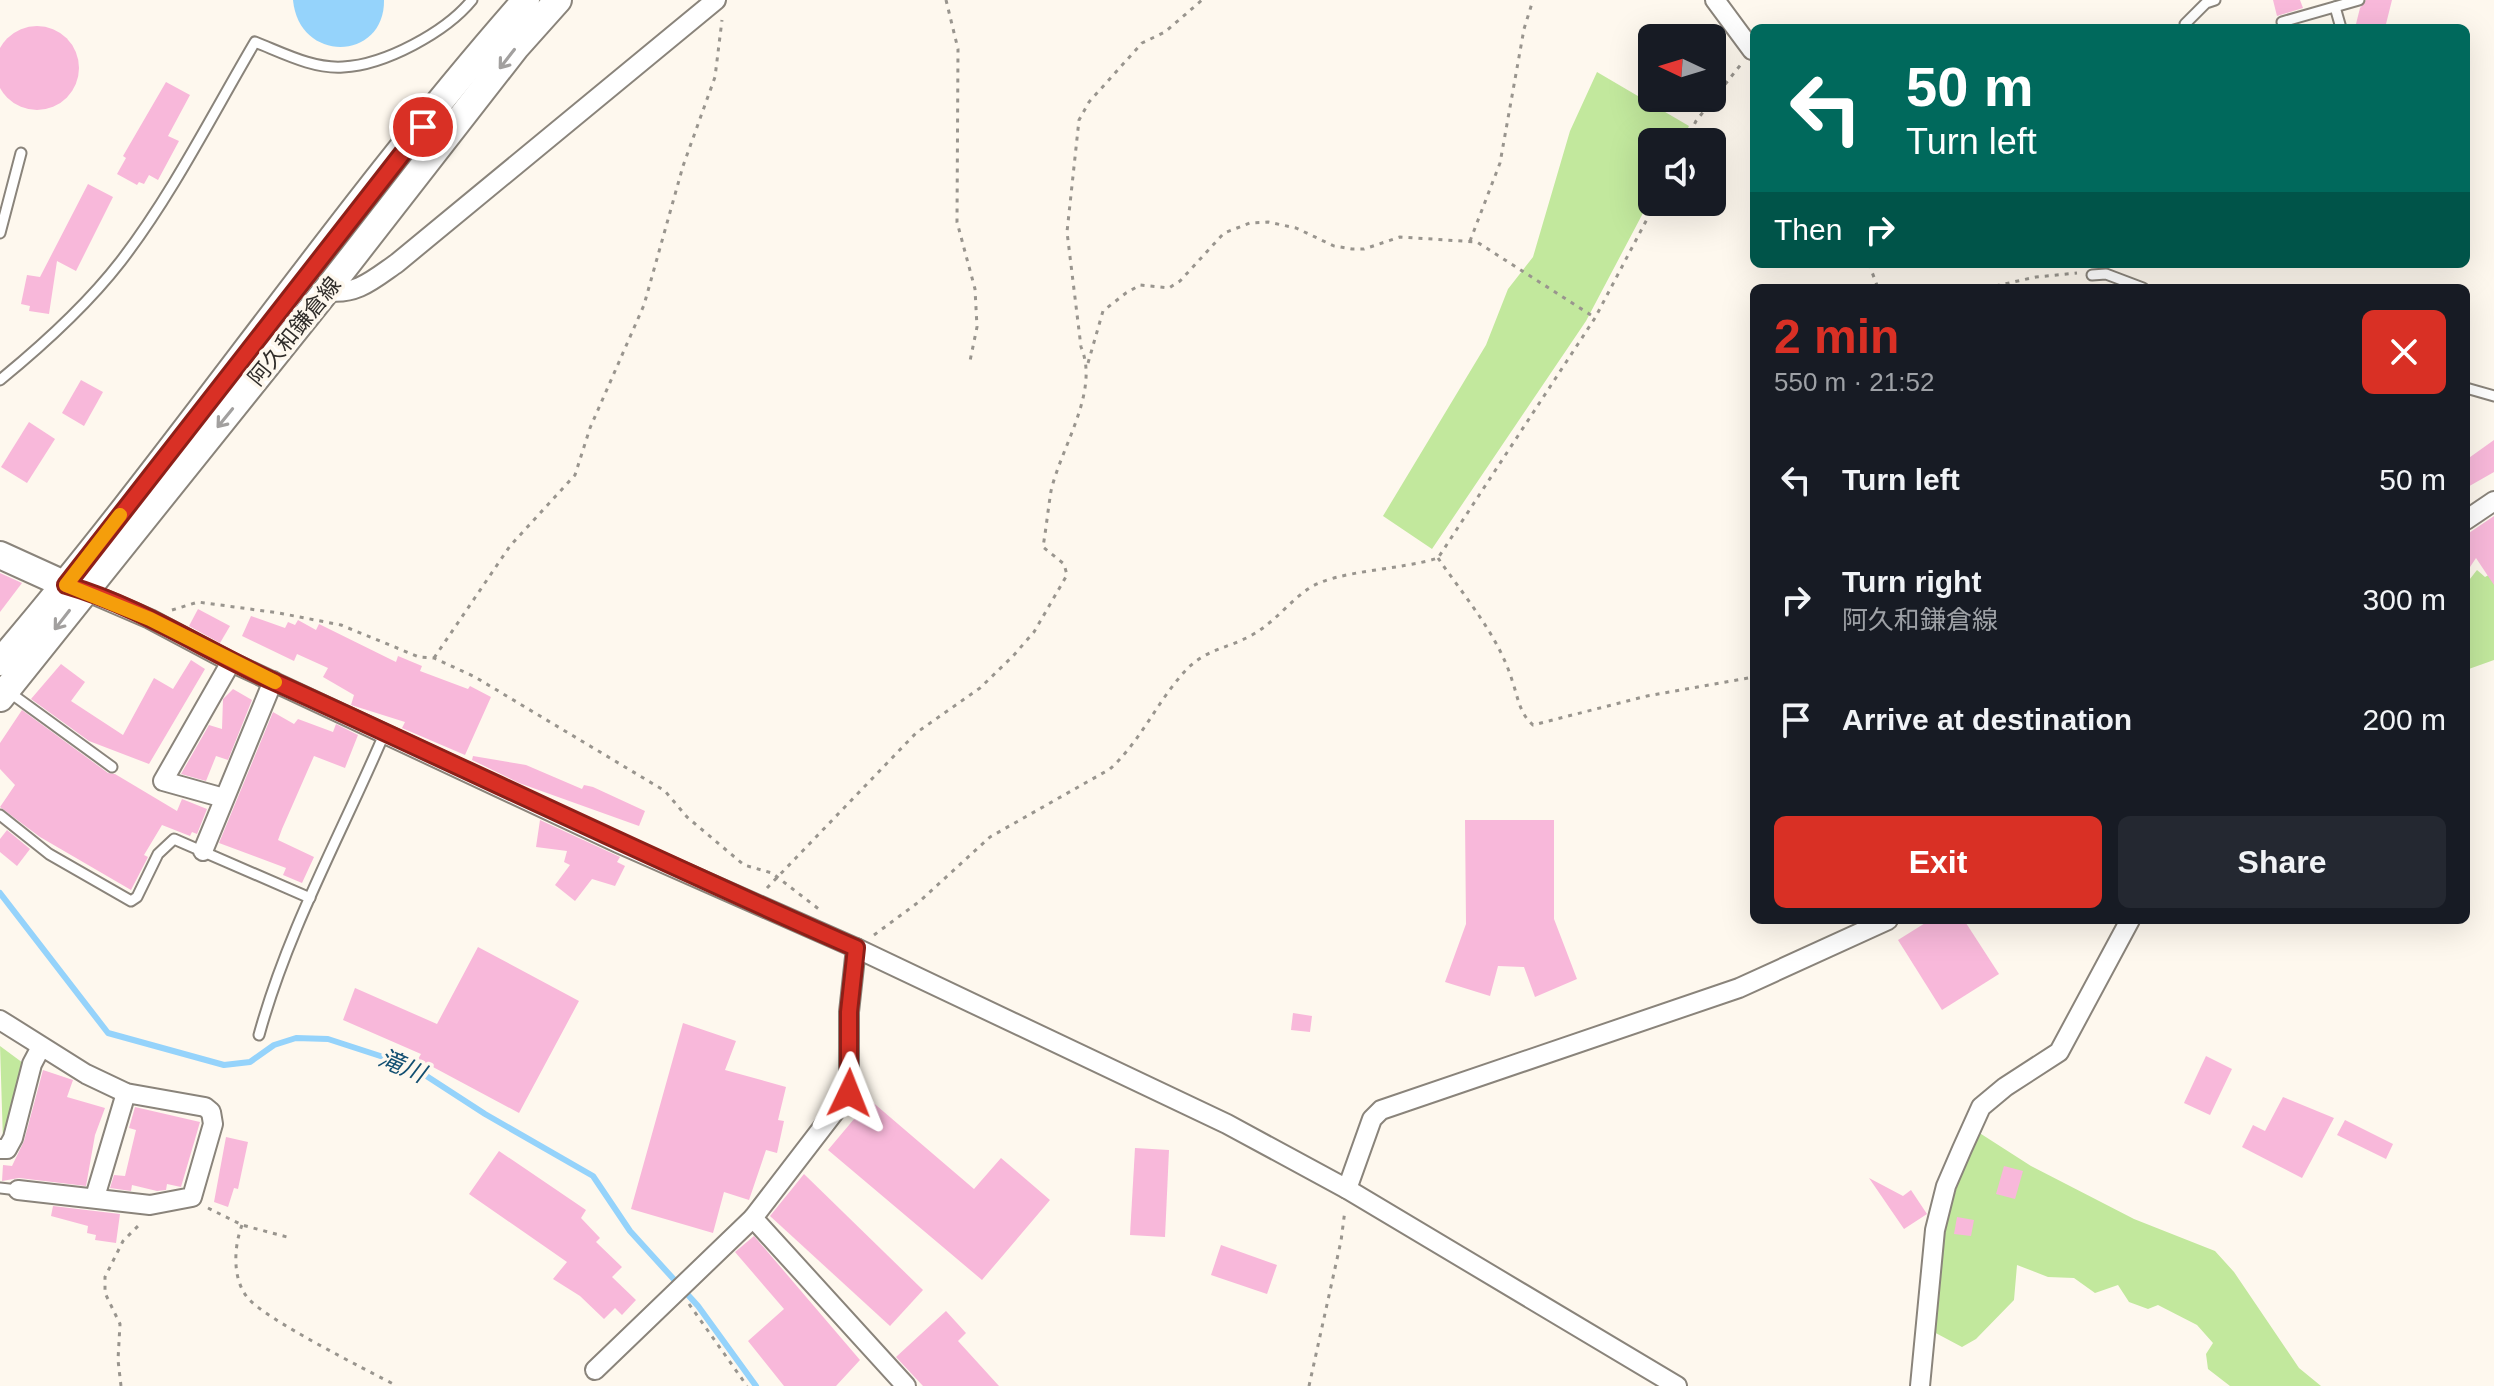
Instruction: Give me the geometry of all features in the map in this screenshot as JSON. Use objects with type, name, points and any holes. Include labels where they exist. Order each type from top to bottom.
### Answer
[{"type":"main road","name":"阿久和鎌倉線","points":[[3,694],[76,588],[310,269],[526,0]]},
{"type":"main road","name":"阿久和鎌倉線","points":[[0,662],[76,588],[326,291],[516,47],[558,0]]},
{"type":"main road","points":[[0,555],[76,588]]},
{"type":"street","points":[[1715,0],[1750,47]]},
{"type":"street","points":[[326,291],[342,294],[360,289],[397,263],[719,8]]},
{"type":"street","points":[[2470,517],[2494,501]]},
{"type":"street","points":[[76,588],[150,619],[231,662],[618,843],[856,948],[1227,1124],[1347,1189],[1677,1386]]},
{"type":"street","points":[[224,798],[163,781],[231,662]]},
{"type":"street","points":[[203,851],[273,681]]},
{"type":"street","points":[[1347,1189],[1372,1119],[1381,1110],[1739,988],[1879,924]]},
{"type":"street","points":[[1920,1386],[1935,1230],[1946,1186],[1962,1149],[1981,1107],[2005,1087],[2059,1052],[2128,924]]},
{"type":"street","points":[[595,1370],[753,1218],[849,1093],[849,1012],[856,948]]},
{"type":"street","points":[[0,1020],[41,1047],[126,1093],[190,1103],[211,1112],[213,1124],[192,1197],[150,1205],[9,1189]]},
{"type":"street","points":[[0,1149],[7,1149],[13,1138],[32,1064],[41,1047]]},
{"type":"street","points":[[95,1197],[126,1093]]},
{"type":"street","points":[[753,1218],[906,1386]]},
{"type":"lane","points":[[0,380],[85,303],[121,261],[156,212],[255,42],[309,64],[343,67],[372,61],[430,37],[472,0]]},
{"type":"lane","points":[[2185,24],[2206,3],[2215,0]]},
{"type":"lane","points":[[2282,22],[2359,0]]},
{"type":"lane","points":[[2335,7],[2340,24]]},
{"type":"lane","points":[[0,233],[21,153]]},
{"type":"lane","points":[[2092,275],[2106,274],[2132,284]]},
{"type":"lane","points":[[2470,389],[2494,396]]},
{"type":"lane","points":[[3,694],[112,767]]},
{"type":"lane","points":[[259,1035],[291,934],[385,732]]},
{"type":"lane","points":[[0,815],[49,854],[131,901],[137,897],[166,843],[174,839],[310,898]]},
{"type":"path","points":[[946,0],[958,49],[957,222],[975,289],[977,327],[970,361]]},
{"type":"path","points":[[1088,363],[1081,347],[1067,232],[1079,120],[1089,102],[1142,43],[1165,32],[1202,0]]},
{"type":"path","points":[[1470,241],[1500,163],[1524,29],[1533,0]]},
{"type":"path","points":[[434,658],[510,546],[575,475],[590,428],[644,305],[683,166],[715,77],[719,8]]},
{"type":"path","points":[[1693,128],[1750,53]]},
{"type":"path","points":[[856,948],[920,901],[990,837],[1110,769],[1127,755],[1186,670],[1205,653],[1250,636],[1292,606],[1307,589],[1326,581],[1438,558],[1595,318],[1649,216]]},
{"type":"path","points":[[754,903],[776,876],[916,733],[980,688],[1034,632],[1067,575],[1064,564],[1043,547],[1051,492],[1082,397],[1103,311],[1140,285],[1169,288],[1180,281],[1224,233],[1250,223],[1268,222],[1296,228],[1334,246],[1352,249],[1364,249],[1400,237],[1470,241],[1595,318]]},
{"type":"path","points":[[2004,284],[2036,277],[2080,273],[2092,275]]},
{"type":"path","points":[[1438,558],[1506,660],[1518,703],[1525,719],[1533,725],[1647,696],[1750,678]]},
{"type":"path","points":[[150,619],[198,602],[247,607],[341,625],[419,657],[434,658],[475,677],[665,791],[687,817],[744,865],[776,876],[822,911]]},
{"type":"path","points":[[1309,1386],[1341,1241],[1347,1189]]},
{"type":"path","points":[[192,1197],[242,1225],[287,1237]]},
{"type":"path","points":[[121,1386],[118,1360],[120,1324],[105,1293],[105,1277],[123,1241],[166,1203]]},
{"type":"path","points":[[242,1225],[236,1241],[236,1262],[247,1298],[397,1386]]},
{"type":"path","points":[[684,1287],[747,1386]]},
{"type":"green space","points":[[1597,72],[1638,96],[1638,112],[1665,112],[1689,126],[1638,128],[1638,216],[1641,216],[1586,321],[1432,549],[1383,516],[1486,345],[1508,289],[1533,257],[1570,131]]},
{"type":"green space","points":[[2477,570],[2485,577],[2494,572],[2494,660],[2470,669],[2470,579]]},
{"type":"green space","points":[[0,1046],[23,1063],[17,1102],[3,1142]]},
{"type":"green space","points":[[1978,1132],[2031,1166],[2134,1219],[2215,1251],[2234,1272],[2299,1368],[2321,1386],[2230,1386],[2208,1369],[2206,1354],[2213,1343],[2197,1325],[2158,1305],[2148,1309],[2129,1302],[2118,1285],[2095,1293],[2074,1278],[2048,1277],[2017,1265],[2014,1300],[1976,1339],[1962,1347],[1930,1330],[1945,1229]]},
{"type":"water","points":[[293,0],[384,0],[381,20],[371,35],[357,44],[341,47],[325,44],[310,36],[299,21]]},
{"type":"building","points":[[2273,0],[2300,0],[2303,8],[2277,16]]},
{"type":"building","points":[[2366,0],[2392,0],[2386,24],[2356,24],[2360,8]]},
{"type":"building","points":[[29,27],[45,27],[60,33],[72,45],[78,60],[78,76],[72,91],[60,103],[45,109],[29,109],[14,103],[-1,84],[-1,52],[2,45],[14,33]]},
{"type":"building","points":[[166,82],[190,95],[168,136],[179,141],[158,180],[149,175],[144,184],[139,182],[137,185],[117,174],[126,158],[123,156]]},
{"type":"building","points":[[88,184],[113,197],[76,271],[57,261],[49,314],[29,311],[30,306],[21,304],[27,275],[40,277]]},
{"type":"building","points":[[81,380],[103,392],[84,426],[62,413]]},
{"type":"building","points":[[29,422],[55,439],[27,483],[1,467]]},
{"type":"building","points":[[2494,440],[2494,472],[2470,486],[2470,457]]},
{"type":"building","points":[[2494,516],[2494,585],[2476,558],[2470,567],[2470,532]]},
{"type":"building","points":[[0,573],[22,583],[0,612]]},
{"type":"building","points":[[198,609],[230,626],[220,643],[189,626]]},
{"type":"building","points":[[251,616],[285,628],[288,622],[295,625],[298,620],[316,630],[319,624],[396,662],[398,656],[422,666],[420,671],[468,689],[470,686],[491,697],[465,755],[402,728],[405,722],[351,705],[354,695],[323,677],[328,668],[297,654],[294,661],[242,636]]},
{"type":"building","points":[[191,660],[205,669],[149,764],[89,741],[31,699],[61,664],[85,682],[71,701],[123,735],[154,678],[173,689]]},
{"type":"building","points":[[233,689],[252,700],[228,760],[216,756],[206,781],[181,774],[209,725],[222,729],[223,699]]},
{"type":"building","points":[[22,710],[108,773],[115,774],[177,811],[182,799],[207,809],[197,834],[192,832],[190,836],[162,825],[144,855],[148,857],[131,890],[40,837],[0,807],[15,785],[0,769],[0,743]]},
{"type":"building","points":[[273,712],[294,724],[298,719],[333,732],[336,724],[358,735],[345,768],[314,756],[282,829],[278,840],[314,857],[302,883],[283,875],[286,868],[219,843]]},
{"type":"building","points":[[473,756],[526,765],[582,789],[584,785],[593,787],[645,811],[639,826],[519,783],[472,760]]},
{"type":"building","points":[[540,820],[620,857],[617,862],[625,866],[615,886],[592,879],[575,901],[555,885],[570,865],[564,862],[567,851],[536,847]]},
{"type":"building","points":[[1465,820],[1554,820],[1554,919],[1577,979],[1535,997],[1524,967],[1498,966],[1490,996],[1445,982],[1466,924]]},
{"type":"building","points":[[7,830],[30,849],[17,866],[0,852],[0,839]]},
{"type":"building","points":[[1924,924],[1967,924],[1999,974],[1942,1010],[1898,940]]},
{"type":"building","points":[[478,947],[579,1001],[519,1113],[418,1059],[421,1054],[343,1020],[355,988],[437,1024]]},
{"type":"building","points":[[1293,1013],[1312,1016],[1310,1032],[1291,1030]]},
{"type":"building","points":[[683,1023],[736,1041],[725,1070],[786,1087],[778,1120],[784,1121],[777,1153],[766,1150],[749,1200],[724,1192],[713,1233],[631,1209]]},
{"type":"building","points":[[2206,1056],[2232,1069],[2210,1115],[2184,1103]]},
{"type":"building","points":[[43,1070],[73,1080],[67,1097],[105,1108],[95,1135],[86,1186],[19,1178],[2,1181],[3,1165],[12,1166],[24,1141]]},
{"type":"building","points":[[2283,1097],[2334,1118],[2302,1178],[2242,1147],[2253,1125],[2265,1131]]},
{"type":"building","points":[[870,1100],[974,1189],[1001,1158],[1050,1200],[982,1280],[828,1150]]},
{"type":"building","points":[[135,1107],[200,1122],[181,1187],[167,1184],[166,1190],[157,1191],[132,1185],[131,1191],[110,1188],[114,1175],[125,1176],[136,1130],[129,1128]]},
{"type":"building","points":[[2345,1120],[2393,1144],[2386,1159],[2337,1135]]},
{"type":"building","points":[[226,1137],[248,1142],[238,1189],[234,1188],[228,1207],[214,1202]]},
{"type":"building","points":[[1135,1148],[1169,1150],[1165,1237],[1130,1235]]},
{"type":"building","points":[[499,1151],[586,1210],[581,1218],[600,1238],[596,1242],[622,1267],[612,1277],[636,1300],[622,1315],[615,1308],[604,1319],[580,1296],[553,1279],[567,1262],[469,1194]]},
{"type":"building","points":[[2004,1166],[2023,1171],[2015,1199],[1996,1194]]},
{"type":"building","points":[[804,1174],[923,1290],[890,1326],[770,1216]]},
{"type":"building","points":[[1869,1178],[1903,1196],[1911,1190],[1927,1214],[1904,1229]]},
{"type":"building","points":[[53,1206],[120,1214],[116,1243],[95,1240],[96,1235],[87,1233],[88,1226],[51,1216]]},
{"type":"building","points":[[1957,1217],[1974,1220],[1971,1236],[1954,1234]]},
{"type":"building","points":[[754,1236],[860,1360],[836,1386],[784,1386],[748,1341],[784,1309],[735,1252]]},
{"type":"building","points":[[1221,1245],[1277,1265],[1267,1294],[1211,1275]]},
{"type":"building","points":[[946,1311],[966,1333],[958,1341],[999,1386],[923,1386],[896,1357]]},
{"type":"waterway","name":"滝川","points":[[0,893],[108,1033],[224,1065],[250,1062],[274,1045],[296,1038],[328,1039],[411,1066],[485,1114],[593,1176],[630,1231],[698,1306],[756,1386]]},
{"type":"slow traffic","points":[[120,515],[66,585],[150,619],[275,682]]},
{"type":"route","points":[[423,127],[66,585],[150,619],[231,662],[618,843],[856,948],[849,1012],[849,1093]]}]
